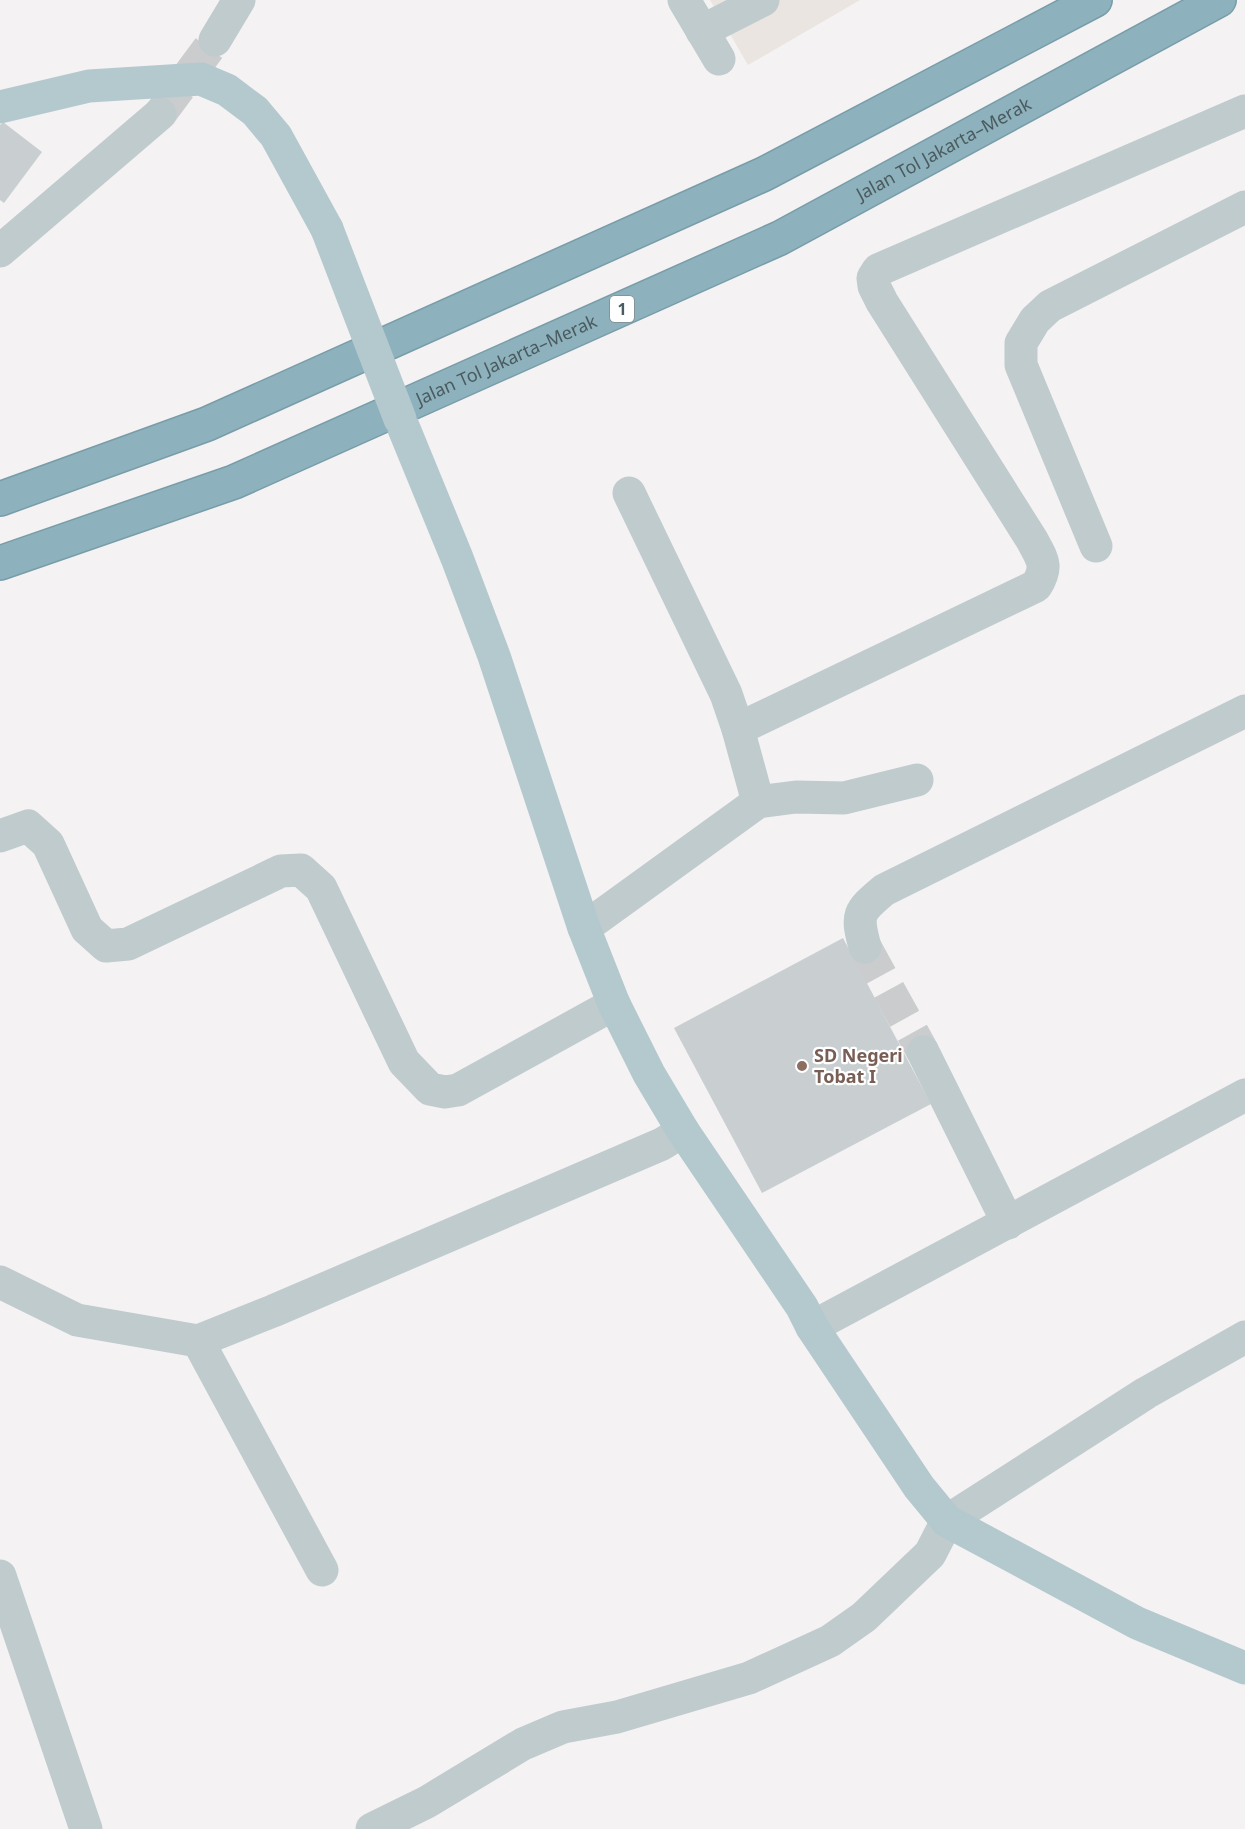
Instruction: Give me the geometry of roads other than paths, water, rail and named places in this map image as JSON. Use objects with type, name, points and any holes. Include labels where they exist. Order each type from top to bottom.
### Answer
[{"type":"highway","points":[[0,499],[207,424],[764,174],[1095,0]]},
{"type":"highway","name":"Jalan Tol Jakarta–Merak","points":[[0,563],[234,482],[780,238],[1219,0]]},
{"type":"main road","points":[[0,107],[89,86],[201,79],[227,90],[255,111],[276,136],[327,229],[400,419],[457,558],[494,656],[584,928],[614,1004],[649,1074],[683,1131],[802,1307],[919,1487],[947,1521],[1137,1623],[1245,1668]]},
{"type":"street","points":[[215,40],[239,0]]},
{"type":"street","points":[[684,0],[719,58]]},
{"type":"street","points":[[702,31],[763,0]]},
{"type":"street","points":[[738,729],[1036,586],[1043,575],[1044,562],[1032,540],[882,302],[874,286],[873,278],[878,270],[1245,111]]},
{"type":"street","points":[[0,251],[160,114]]},
{"type":"street","points":[[1096,546],[1021,365],[1021,343],[1035,320],[1050,306],[1245,207]]},
{"type":"street","points":[[629,493],[726,694],[758,802]]},
{"type":"street","points":[[865,947],[859,927],[859,915],[868,903],[884,890],[1245,711]]},
{"type":"street","points":[[584,928],[758,802],[796,796],[844,798],[917,780]]},
{"type":"street","points":[[0,836],[28,826],[48,844],[87,929],[105,946],[128,944],[281,871],[300,870],[321,888],[404,1062],[429,1089],[445,1092],[458,1090],[614,1004]]},
{"type":"street","points":[[923,1052],[1008,1223]]},
{"type":"street","points":[[813,1327],[1245,1095]]},
{"type":"street","points":[[0,1282],[77,1320],[198,1341],[662,1144],[683,1131]]},
{"type":"street","points":[[372,1829],[427,1802],[523,1744],[563,1727],[617,1717],[749,1678],[830,1641],[864,1617],[930,1554],[947,1521],[1146,1393],[1245,1337]]},
{"type":"street","points":[[198,1341],[322,1570]]},
{"type":"street","points":[[0,1576],[86,1829]]},
{"type":"tunnel","points":[[160,114],[215,40]]},
{"type":"tunnel","points":[[865,947],[923,1052]]},
{"type":"place","name":"SD Negeri Tobat I","points":[[802,1066]]}]
